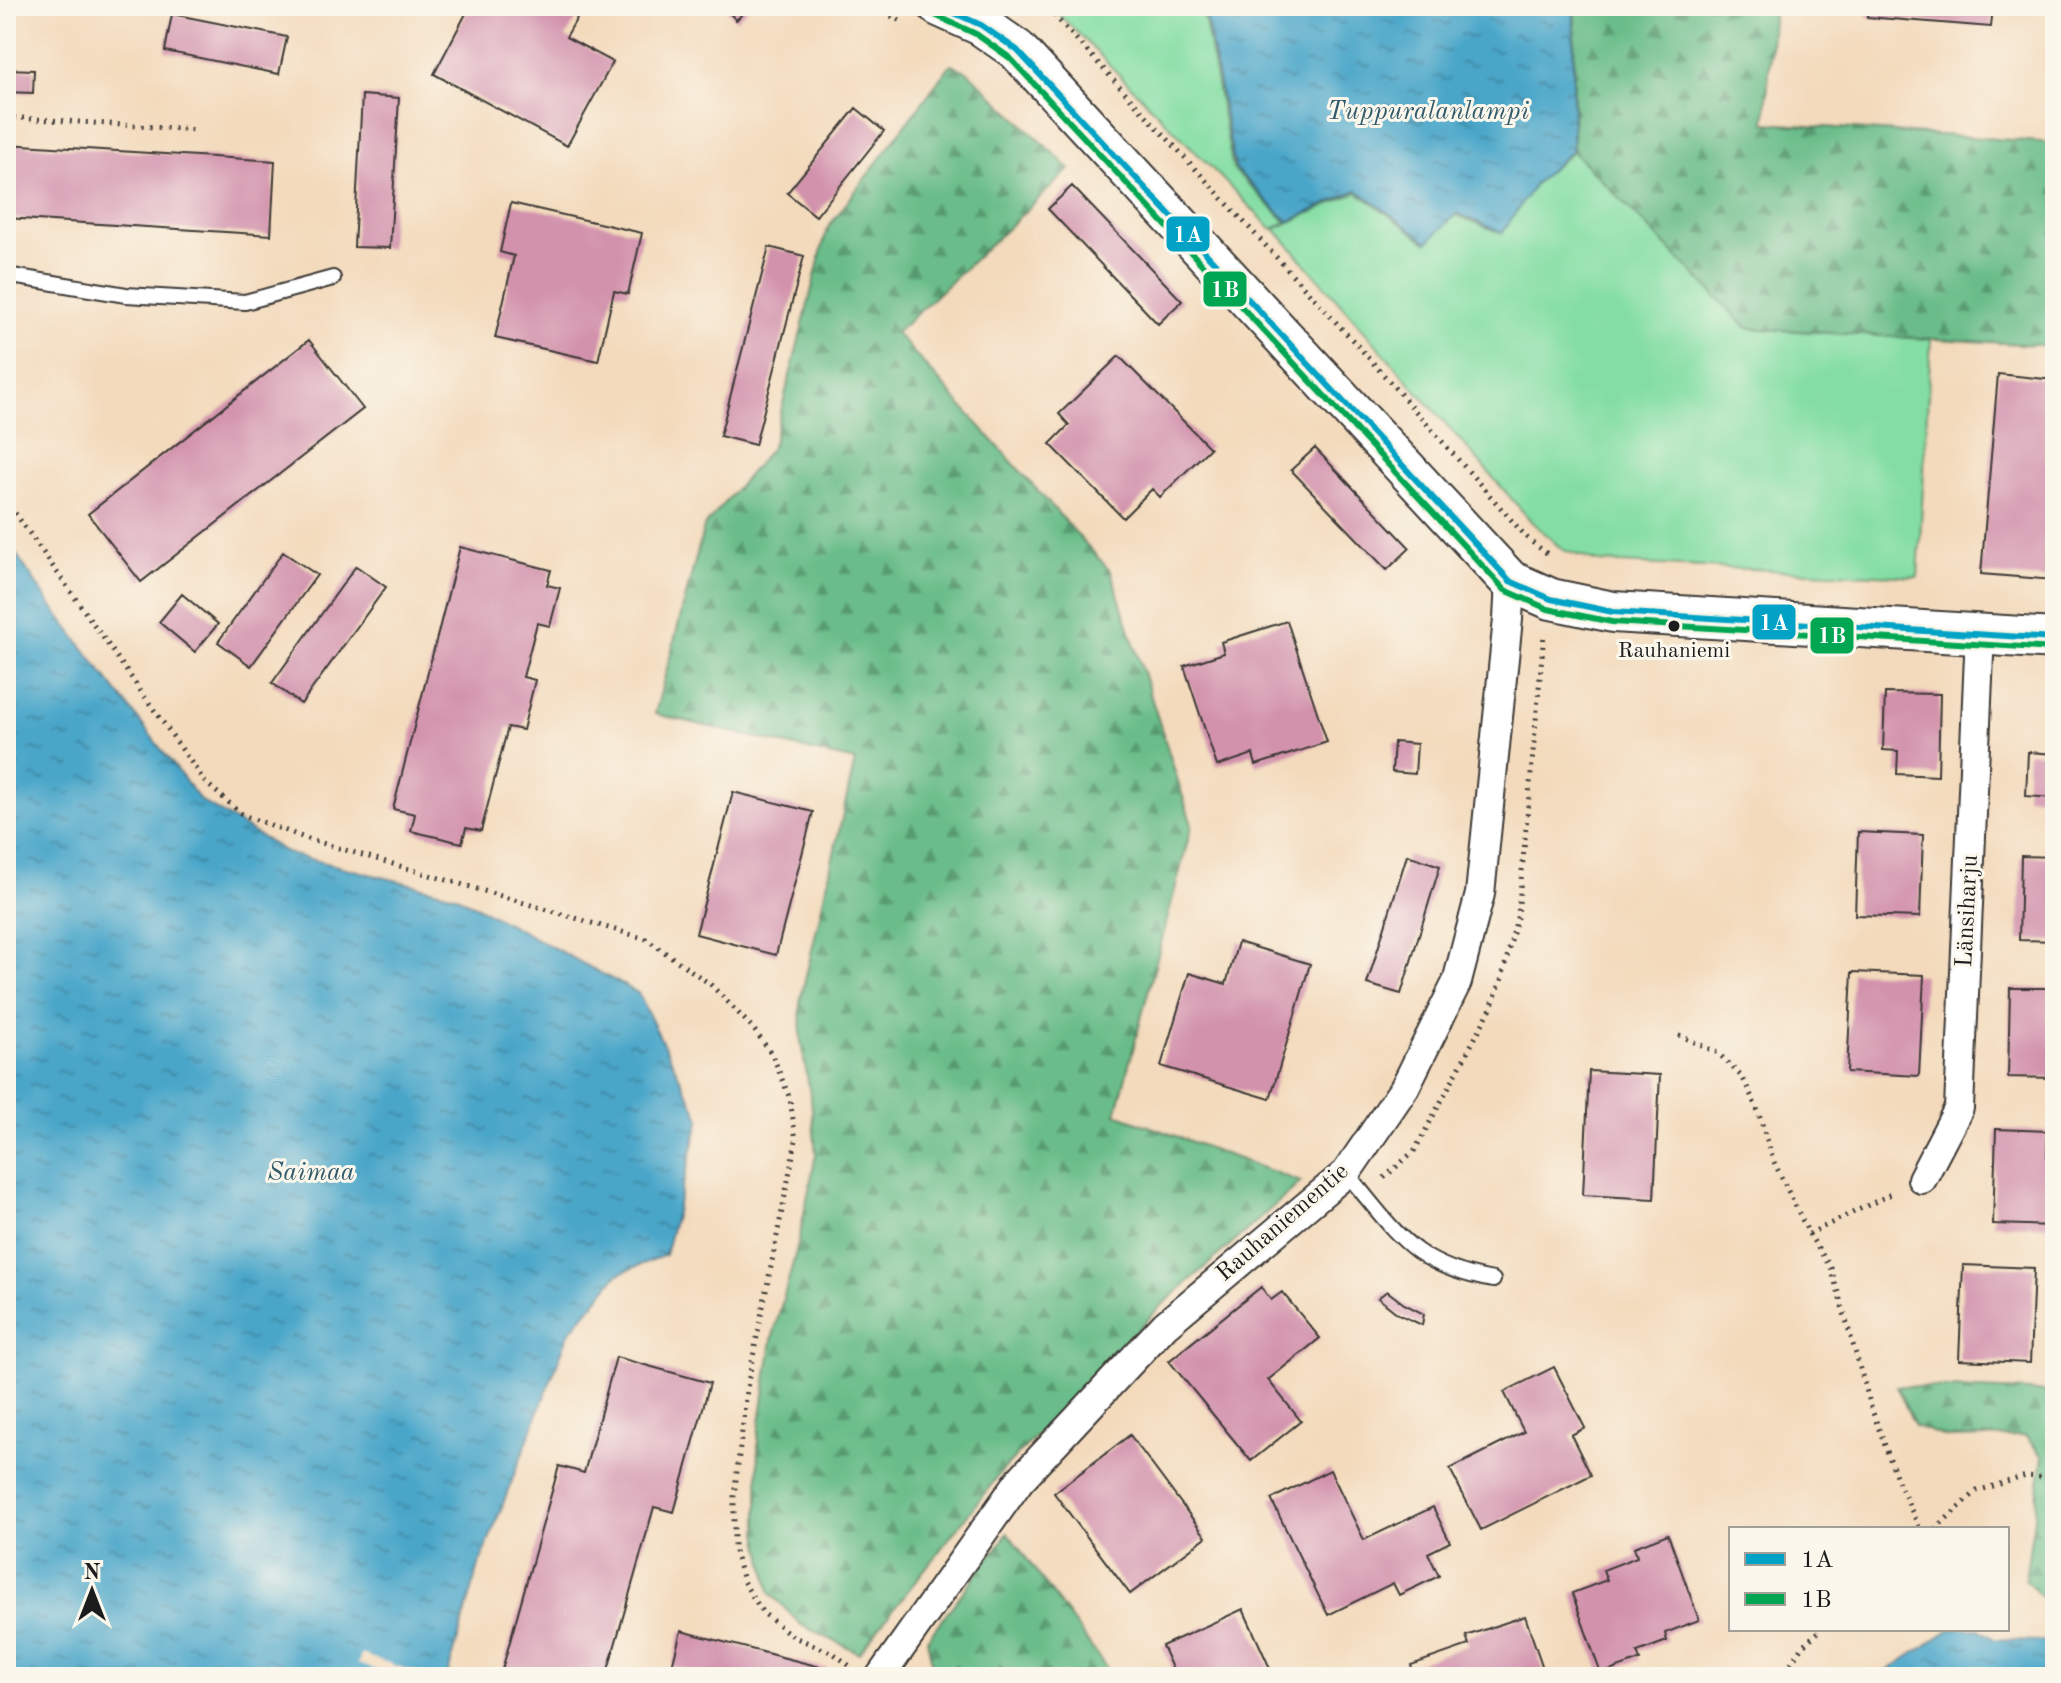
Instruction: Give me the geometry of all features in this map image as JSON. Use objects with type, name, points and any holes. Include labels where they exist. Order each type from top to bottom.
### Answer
[{"type":"street","points":[[939,6],[981,25],[1017,50],[1510,581],[1551,599],[1613,612],[2055,639]]},
{"type":"street","name":"Rauhaniementie","points":[[867,1673],[1020,1480],[1165,1325],[1346,1173],[1405,1087],[1457,982],[1480,894],[1510,581]]},
{"type":"street","name":"Länsiharju","points":[[1922,1179],[1959,1108],[1980,633]]},
{"type":"lane","points":[[6,275],[126,295],[245,302],[333,278]]},
{"type":"lane","points":[[1346,1173],[1391,1229],[1424,1257],[1458,1274],[1493,1280]]},
{"type":"path","points":[[1041,6],[1055,16],[1126,91],[1529,540],[1553,558]]},
{"type":"path","points":[[6,117],[196,130]]},
{"type":"path","points":[[6,500],[205,782],[243,815],[305,838],[646,939],[710,984],[752,1027],[772,1054],[790,1099],[796,1140],[748,1382],[734,1496],[734,1548],[743,1581],[763,1613],[794,1637],[833,1653],[867,1673]]},
{"type":"path","points":[[1679,1035],[1718,1053],[1743,1078],[1758,1111],[1773,1160],[1809,1234],[1831,1268],[1872,1410],[1919,1527]]},
{"type":"path","points":[[1809,1234],[1922,1179]]},
{"type":"path","points":[[1937,1527],[1977,1491],[2026,1476],[2055,1478]]},
{"type":"path","points":[[1782,1677],[1802,1646],[1820,1631]]},
{"type":"green space","points":[[1048,6],[1202,6],[1233,169],[1286,222],[1272,229]]},
{"type":"green space","points":[[1575,6],[1774,6],[1765,123],[2055,143],[2055,346],[1747,328],[1573,151]]},
{"type":"green space","points":[[951,64],[968,72],[1070,169],[896,333],[1111,572],[1192,825],[1116,1114],[1301,1182],[1159,1308],[1002,1471],[859,1653],[801,1625],[770,1593],[758,1532],[758,1436],[772,1340],[798,1244],[816,1154],[811,1098],[801,1043],[800,1002],[855,761],[655,714],[704,527],[772,447],[827,229]]},
{"type":"green space","points":[[1573,151],[1748,328],[1931,339],[1918,577],[1598,562],[1563,550],[1532,522],[1275,229],[1357,192],[1426,242],[1456,215],[1501,233],[1534,184]]},
{"type":"green space","points":[[1896,1386],[2055,1392],[2055,1612],[2025,1579],[2043,1456],[2025,1436],[1948,1438],[1915,1426]]},
{"type":"green space","points":[[1008,1533],[1113,1677],[935,1677],[927,1639]]},
{"type":"water","name":"Tuppuralanlampi","points":[[1204,6],[1574,6],[1572,150],[1535,184],[1502,233],[1457,213],[1428,242],[1357,190],[1288,222],[1235,168]]},
{"type":"water","name":"Saimaa","points":[[6,539],[50,604],[200,800],[289,854],[455,895],[638,993],[700,1118],[665,1255],[618,1274],[569,1333],[479,1566],[447,1677],[6,1677]]},
{"type":"water","points":[[1948,1631],[1982,1631],[1994,1639],[2055,1642],[2055,1677],[1878,1677]]},
{"type":"pier","points":[[361,1654],[430,1677],[399,1677],[358,1664]]},
{"type":"building","points":[[470,6],[572,6],[581,11],[566,37],[613,62],[567,146],[434,74]]},
{"type":"building","points":[[723,6],[751,6],[736,20]]},
{"type":"building","points":[[1868,6],[1993,6],[1991,27],[1867,17]]},
{"type":"building","points":[[172,14],[287,37],[279,74],[165,51]]},
{"type":"building","points":[[6,69],[34,70],[33,93],[6,92]]},
{"type":"building","points":[[362,95],[399,98],[390,248],[354,247]]},
{"type":"building","points":[[856,108],[884,131],[816,216],[787,193]]},
{"type":"building","points":[[6,144],[275,161],[271,235],[6,218]]},
{"type":"building","points":[[1072,186],[1182,301],[1158,324],[1048,209]]},
{"type":"building","points":[[511,203],[642,233],[628,294],[614,291],[598,361],[495,338],[514,256],[500,252]]},
{"type":"building","points":[[769,247],[804,256],[755,445],[720,436]]},
{"type":"building","points":[[309,340],[363,409],[141,582],[88,514]]},
{"type":"building","points":[[1119,356],[1210,448],[1160,497],[1152,489],[1123,518],[1050,444],[1069,425],[1059,414]]},
{"type":"building","points":[[1998,374],[2055,380],[2055,580],[1981,574]]},
{"type":"building","points":[[1315,448],[1410,548],[1387,570],[1291,470]]},
{"type":"building","points":[[460,547],[551,570],[547,585],[560,588],[550,626],[537,623],[523,677],[535,680],[523,730],[508,727],[481,831],[466,828],[462,843],[411,831],[415,814],[393,809]]},
{"type":"building","points":[[283,552],[317,575],[251,666],[218,642]]},
{"type":"building","points":[[356,566],[386,587],[301,704],[272,683]]},
{"type":"building","points":[[182,594],[218,624],[195,652],[159,622]]},
{"type":"building","points":[[1287,621],[1327,742],[1256,765],[1253,754],[1217,766],[1184,666],[1224,653],[1221,642]]},
{"type":"building","points":[[1885,693],[1940,694],[1938,776],[1897,774],[1898,751],[1883,750]]},
{"type":"building","points":[[1394,742],[1417,744],[1415,774],[1392,772]]},
{"type":"building","points":[[2028,752],[2055,754],[2055,798],[2026,796]]},
{"type":"building","points":[[733,792],[813,812],[776,955],[696,934]]},
{"type":"building","points":[[1858,832],[1923,835],[1920,917],[1855,915]]},
{"type":"building","points":[[1407,855],[1440,866],[1401,994],[1367,984]]},
{"type":"building","points":[[2021,856],[2055,857],[2055,941],[2019,940]]},
{"type":"building","points":[[1238,942],[1310,964],[1270,1099],[1161,1066],[1189,973],[1226,984]]},
{"type":"building","points":[[1852,972],[1924,975],[1919,1076],[1847,1072]]},
{"type":"building","points":[[2010,988],[2055,988],[2055,1078],[2008,1077]]},
{"type":"building","points":[[1589,1071],[1660,1075],[1654,1199],[1583,1195]]},
{"type":"building","points":[[1996,1129],[2048,1131],[2047,1156],[2055,1156],[2055,1226],[1993,1224]]},
{"type":"building","points":[[1963,1265],[2034,1268],[2030,1363],[1959,1360]]},
{"type":"building","points":[[1261,1287],[1271,1300],[1282,1292],[1320,1338],[1268,1380],[1301,1421],[1251,1461],[1169,1361]]},
{"type":"building","points":[[1387,1291],[1424,1314],[1422,1325],[1398,1314],[1378,1298]]},
{"type":"building","points":[[616,1357],[710,1383],[674,1512],[654,1507],[606,1677],[500,1677],[559,1466],[584,1473]]},
{"type":"building","points":[[1554,1367],[1585,1428],[1571,1435],[1591,1475],[1481,1530],[1450,1469],[1524,1432],[1504,1392]]},
{"type":"building","points":[[1130,1435],[1206,1537],[1130,1594],[1054,1493]]},
{"type":"building","points":[[1330,1470],[1364,1540],[1433,1507],[1450,1542],[1428,1553],[1439,1576],[1399,1595],[1393,1583],[1328,1615],[1271,1499]]},
{"type":"building","points":[[1668,1534],[1699,1620],[1665,1633],[1667,1641],[1637,1652],[1640,1660],[1601,1674],[1572,1593],[1607,1580],[1603,1570],[1637,1557],[1634,1547]]},
{"type":"building","points":[[1243,1609],[1274,1677],[1176,1677],[1162,1646]]},
{"type":"building","points":[[1525,1616],[1546,1677],[1415,1677],[1411,1665],[1469,1645],[1466,1636]]},
{"type":"building","points":[[681,1631],[828,1669],[826,1677],[715,1677],[672,1666]]},
{"type":"transit line","name":"1A","points":[[939,6],[981,25],[1017,50],[1510,581],[1551,599],[1613,612],[2055,639]]},
{"type":"transit line","name":"1B","points":[[935,15],[976,34],[1010,58],[1505,590],[1548,609],[1612,622],[2054,649]]},
{"type":"place","name":"Rauhaniemi","points":[[1674,626]]}]
